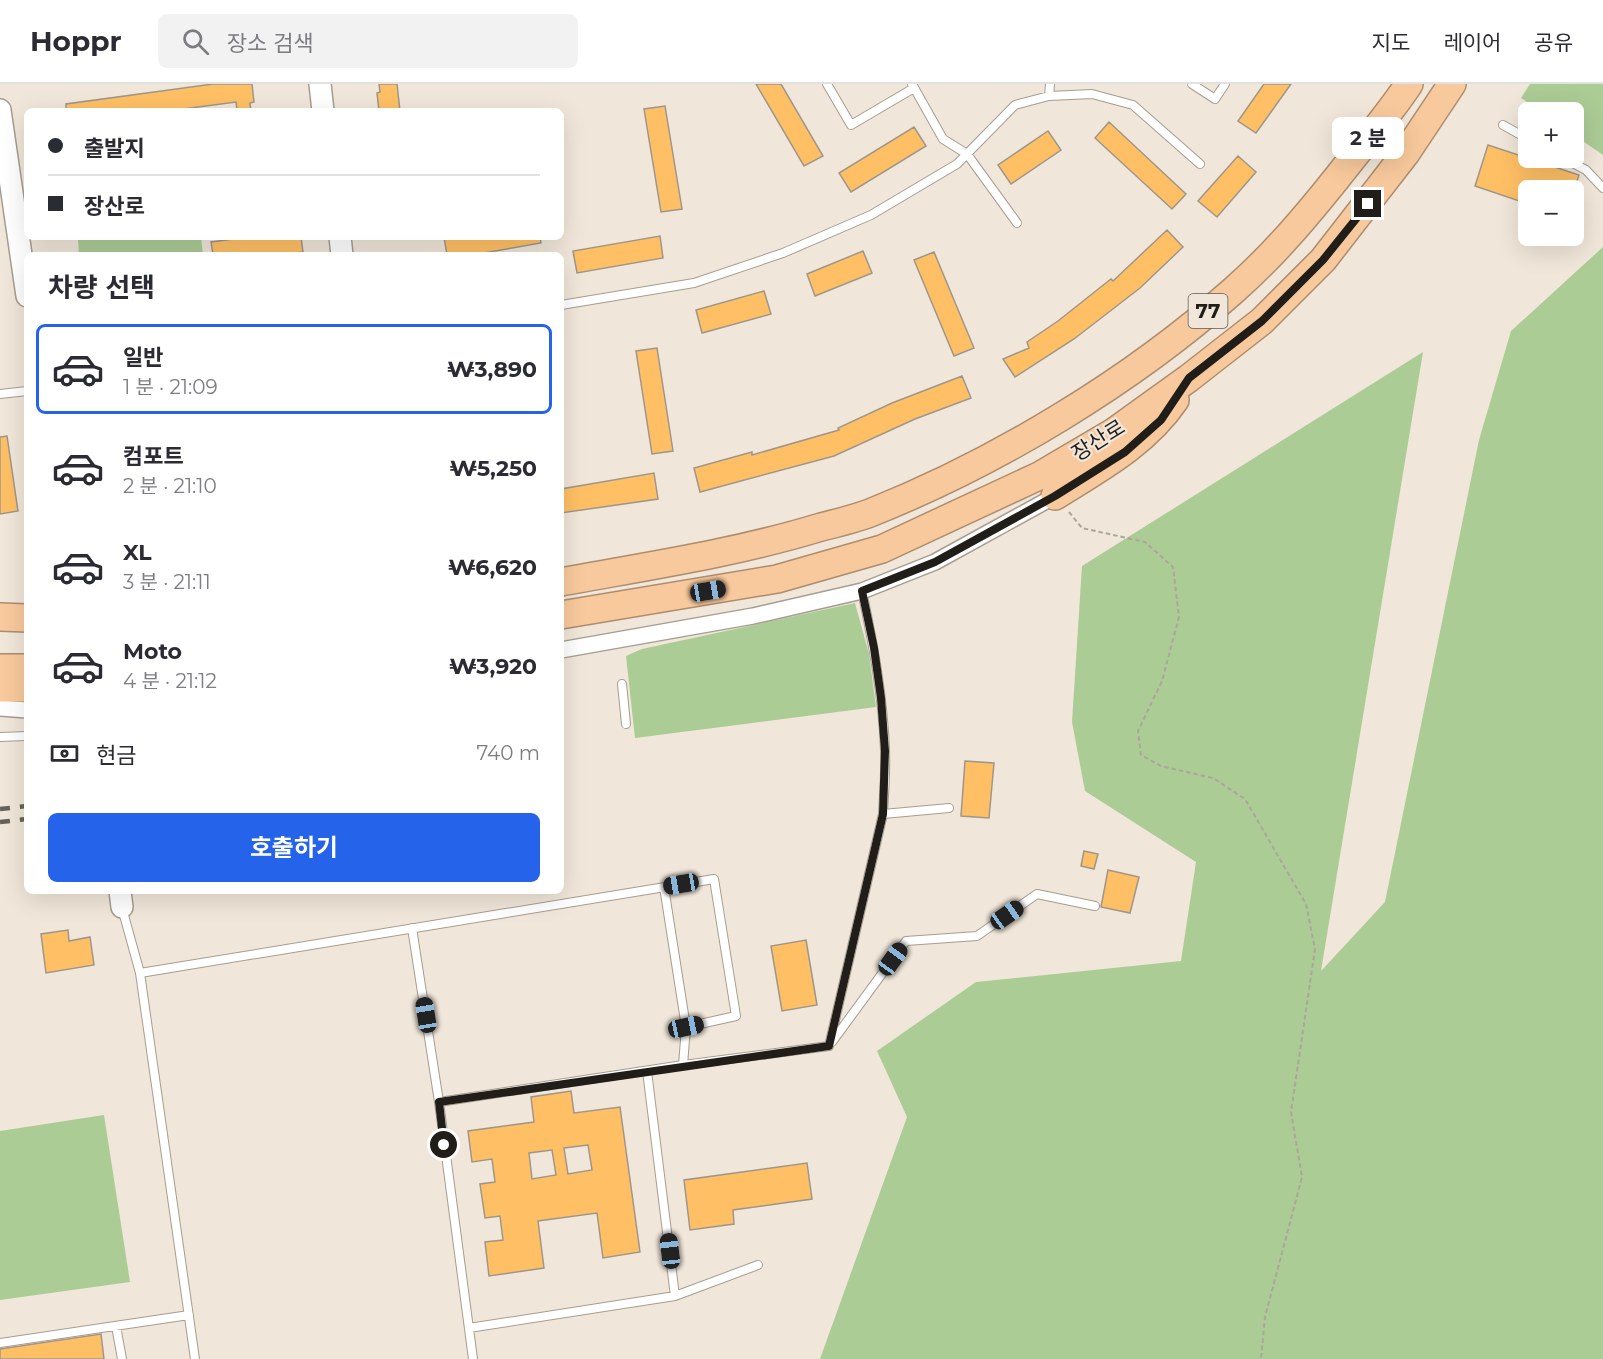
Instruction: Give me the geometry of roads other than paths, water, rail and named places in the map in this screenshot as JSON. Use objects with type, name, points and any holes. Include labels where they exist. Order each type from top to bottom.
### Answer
[{"type":"highway","name":"장산로","points":[[564,581],[767,544],[868,513],[952,475],[1021,439],[1092,397],[1165,345],[1235,290],[1292,233],[1394,107],[1409,84]]},
{"type":"highway","name":"장산로","points":[[564,614],[777,579],[882,549],[1041,475],[1114,432],[1262,321],[1323,260],[1452,95],[1467,84]]},
{"type":"highway","points":[[1055,496],[1125,452],[1161,420],[1189,378]]},
{"type":"highway","points":[[0,617],[24,618]]},
{"type":"highway","points":[[0,634],[24,633]]},
{"type":"highway","points":[[0,668],[24,668]]},
{"type":"highway","points":[[0,688],[24,688]]},
{"type":"street","points":[[320,84],[323,108]]},
{"type":"street","points":[[0,110],[24,275]]},
{"type":"street","points":[[564,649],[753,616],[862,591],[935,562],[1055,496]]},
{"type":"street","points":[[0,708],[24,710]]},
{"type":"lane","points":[[827,84],[851,125],[913,86],[943,139],[967,153],[1017,223]]},
{"type":"lane","points":[[1049,96],[1050,84]]},
{"type":"lane","points":[[1192,84],[1215,99],[1225,84]]},
{"type":"lane","points":[[564,305],[694,283],[783,253],[872,215],[957,164],[1015,105],[1049,96],[1092,94],[1133,105],[1200,164]]},
{"type":"lane","points":[[1503,125],[1518,133]]},
{"type":"lane","points":[[1582,168],[1603,188]]},
{"type":"lane","points":[[0,394],[24,391]]},
{"type":"lane","points":[[829,1046],[883,814],[885,751],[881,698],[874,648],[862,591]]},
{"type":"lane","points":[[622,684],[626,724]]},
{"type":"lane","points":[[0,737],[24,736]]},
{"type":"lane","points":[[883,814],[949,808]]},
{"type":"lane","points":[[140,973],[714,879],[736,1016],[686,1027]]},
{"type":"lane","points":[[664,887],[686,1027],[683,1065]]},
{"type":"lane","points":[[439,1102],[683,1065],[829,1046],[906,941],[977,936],[1036,894],[1095,906]]},
{"type":"lane","points":[[121,899],[140,973],[195,1359]]},
{"type":"lane","points":[[412,928],[439,1102],[473,1359]]},
{"type":"lane","points":[[647,1071],[675,1296]]},
{"type":"lane","points":[[469,1328],[675,1296],[758,1265]]},
{"type":"lane","points":[[0,1343],[189,1315]]},
{"type":"lane","points":[[116,1326],[122,1359]]},
{"type":"railway","points":[[0,809],[24,806]]},
{"type":"railway","points":[[0,822],[24,819]]}]
